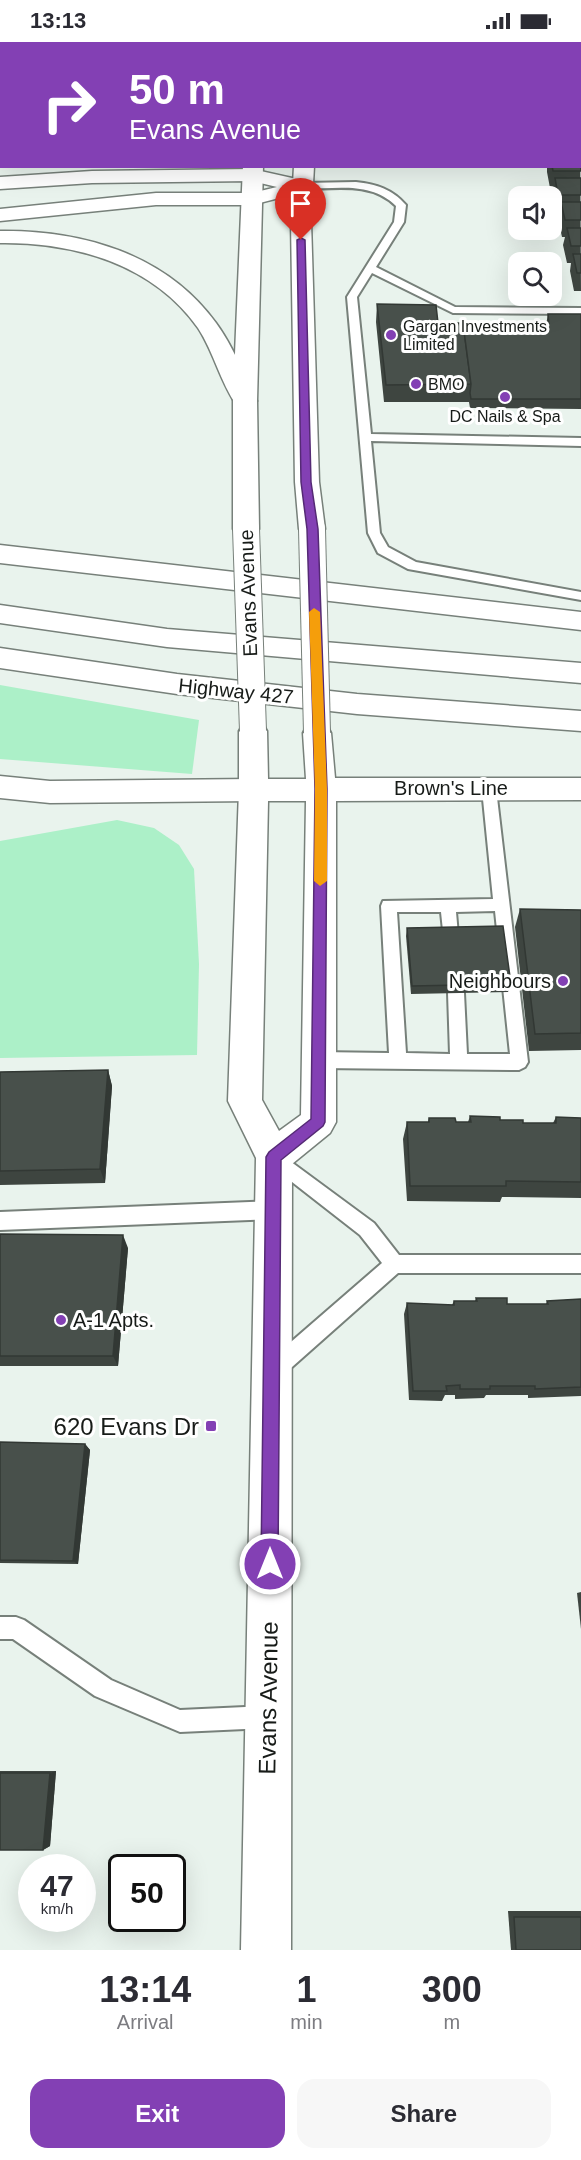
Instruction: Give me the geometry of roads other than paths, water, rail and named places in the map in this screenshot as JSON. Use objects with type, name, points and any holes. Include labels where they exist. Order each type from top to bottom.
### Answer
[{"type":"main road","points":[[92,177],[154,168]]},
{"type":"main road","points":[[0,183],[252,171],[303,176]]},
{"type":"main road","name":"Evans Avenue","points":[[252,171],[245,401],[246,529],[254,790],[250,864],[245,1101],[274,1157],[266,1950]]},
{"type":"main road","points":[[0,215],[156,199],[252,199],[303,176]]},
{"type":"main road","points":[[274,1157],[318,1122],[321,789],[317,733],[312,529],[306,482],[301,221],[303,176]]},
{"type":"main road","points":[[0,237],[48,239],[74,243],[113,256],[169,285],[207,326],[245,401]]},
{"type":"main road","points":[[0,535],[148,573]]},
{"type":"main road","points":[[0,554],[148,573],[581,621]]},
{"type":"main road","points":[[0,614],[167,638],[581,673]]},
{"type":"main road","name":"Highway 427","points":[[0,658],[177,684],[334,702],[581,721]]},
{"type":"main road","name":"Brown's Line","points":[[0,787],[50,792],[581,789]]},
{"type":"lane","points":[[303,176],[379,187],[394,195],[401,205],[399,222],[352,297],[374,533],[383,550],[413,566],[581,596]]},
{"type":"lane","points":[[370,268],[453,310],[581,311]]},
{"type":"lane","points":[[365,437],[581,442]]},
{"type":"lane","points":[[318,1060],[519,1062],[489,789]]},
{"type":"lane","points":[[398,1060],[390,906],[502,905]]},
{"type":"lane","points":[[448,906],[450,935]]},
{"type":"lane","points":[[456,993],[459,1061]]},
{"type":"lane","points":[[274,1157],[367,1228],[395,1264]]},
{"type":"lane","points":[[0,1221],[273,1210]]},
{"type":"lane","points":[[272,1372],[365,1287],[395,1264],[581,1264]]},
{"type":"lane","points":[[0,1628],[16,1628],[103,1688],[180,1721],[268,1717]]},
{"type":"place","name":"Gargan Investments Limited","points":[[391,335]]},
{"type":"place","name":"BMO","points":[[416,384]]},
{"type":"place","name":"DC Nails & Spa","points":[[505,397]]},
{"type":"place","name":"Neighbours","points":[[563,981]]},
{"type":"place","name":"A-1 Apts.","points":[[61,1320]]},
{"type":"place","name":"620 Evans Dr","points":[[211,1426]]}]
